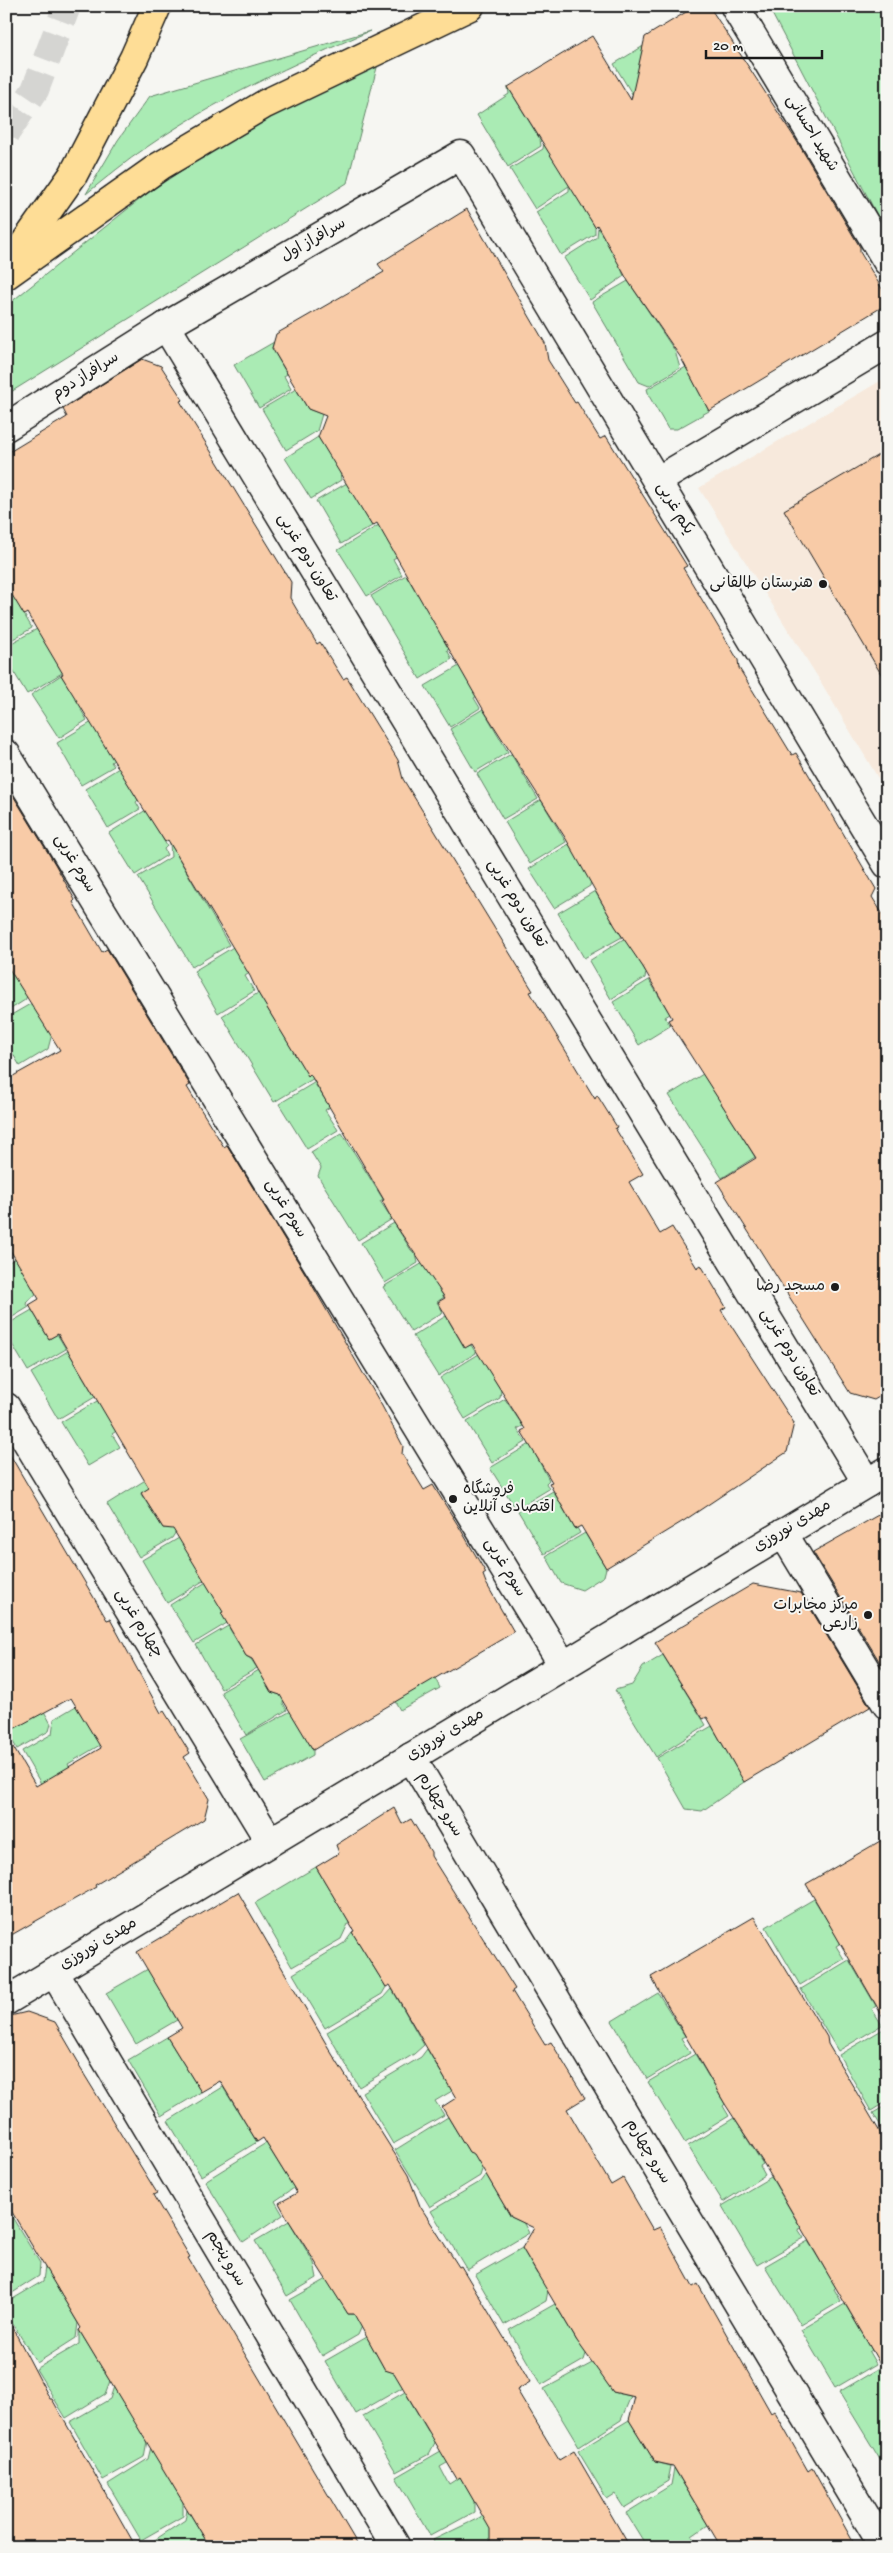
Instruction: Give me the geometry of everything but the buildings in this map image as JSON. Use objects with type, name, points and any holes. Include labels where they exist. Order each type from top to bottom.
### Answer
[{"type":"highway","points":[[6,269],[73,175],[134,58],[157,6]]},
{"type":"highway","points":[[6,275],[160,166],[265,104],[470,6]]},
{"type":"street","name":"شهید احسانی","points":[[735,7],[887,261]]},
{"type":"street","name":"سرافراز اول","points":[[166,326],[462,155]]},
{"type":"street","name":"یکم غربی","points":[[462,155],[887,864]]},
{"type":"street","name":"سرافراز دوم","points":[[6,427],[166,326]]},
{"type":"street","name":"تعاون دوم غربی","points":[[166,326],[877,1477]]},
{"type":"street","points":[[657,481],[887,344]]},
{"type":"street","name":"سوم غربی","points":[[6,754],[563,1665]]},
{"type":"street","name":"چهارم غربی","points":[[6,1407],[270,1842]]},
{"type":"street","name":"مهدی نوروزی","points":[[6,2001],[877,1477]]},
{"type":"street","points":[[783,1533],[887,1705]]},
{"type":"street","name":"سرو چهارم","points":[[410,1758],[884,2547]]},
{"type":"street","name":"سرو پنجم","points":[[54,1972],[396,2547]]},
{"type":"shaded area","name":"هنرستان طالقانی","points":[[887,377],[887,793],[819,679],[699,488]]},
{"type":"green space","points":[[768,6],[887,6],[887,234]]},
{"type":"green space","points":[[370,31],[284,69],[200,114],[139,152],[86,194],[118,140],[150,96]]},
{"type":"green space","points":[[645,45],[643,112],[614,64]]},
{"type":"green space","points":[[381,52],[347,183],[6,395],[6,306],[149,192],[273,110]]},
{"type":"green space","points":[[508,87],[540,139],[541,146],[508,167],[477,115],[509,94]]},
{"type":"green space","points":[[544,141],[595,227],[595,234],[561,255],[536,212],[569,191],[569,186],[535,209],[510,169],[543,149]]},
{"type":"green space","points":[[598,228],[619,262],[624,276],[590,300],[564,258],[597,237]]},
{"type":"green space","points":[[628,281],[675,351],[680,368],[649,386],[639,382],[592,302]]},
{"type":"green space","points":[[274,342],[272,348],[287,374],[284,376],[291,389],[259,408],[234,365]]},
{"type":"green space","points":[[686,367],[709,411],[677,429],[668,429],[647,389]]},
{"type":"green space","points":[[296,389],[308,409],[322,414],[317,431],[286,450],[262,409]]},
{"type":"green space","points":[[318,437],[340,470],[341,480],[311,499],[285,458]]},
{"type":"green space","points":[[347,483],[372,526],[341,544],[316,501]]},
{"type":"green space","points":[[382,523],[401,554],[393,559],[402,575],[367,596],[338,550]]},
{"type":"green space","points":[[406,575],[451,649],[447,650],[452,659],[420,679],[371,596]]},
{"type":"green space","points":[[8,587],[32,628],[6,643],[6,588]]},
{"type":"green space","points":[[37,629],[67,670],[27,694],[6,659],[6,646]]},
{"type":"green space","points":[[459,666],[477,696],[474,698],[480,708],[450,727],[425,686]]},
{"type":"green space","points":[[61,675],[83,708],[81,710],[87,720],[59,738],[31,695]]},
{"type":"green space","points":[[483,709],[508,752],[475,772],[450,729]]},
{"type":"green space","points":[[92,722],[114,760],[111,762],[114,766],[81,785],[57,743]]},
{"type":"green space","points":[[511,754],[538,799],[503,819],[477,774]]},
{"type":"green space","points":[[119,768],[138,800],[136,802],[140,809],[108,828],[85,789]]},
{"type":"green space","points":[[541,800],[566,842],[530,864],[505,822]]},
{"type":"green space","points":[[146,810],[167,846],[164,849],[167,855],[135,875],[109,833]]},
{"type":"green space","points":[[170,843],[229,945],[192,967],[138,877],[171,857]]},
{"type":"green space","points":[[569,844],[591,879],[590,886],[554,908],[529,869]]},
{"type":"green space","points":[[595,891],[622,937],[584,958],[558,913]]},
{"type":"green space","points":[[625,938],[646,972],[645,978],[611,999],[589,961]]},
{"type":"green space","points":[[235,946],[251,972],[245,976],[254,991],[218,1013],[194,971]]},
{"type":"green space","points":[[6,964],[31,989],[25,1000],[6,1012]]},
{"type":"green space","points":[[649,980],[670,1014],[665,1017],[670,1026],[639,1045],[613,1002]]},
{"type":"green space","points":[[258,993],[308,1075],[316,1071],[316,1077],[274,1102],[222,1016]]},
{"type":"green space","points":[[32,1003],[54,1026],[48,1049],[20,1066],[6,1042],[6,1018]]},
{"type":"green space","points":[[703,1074],[755,1157],[722,1178],[669,1095]]},
{"type":"green space","points":[[317,1081],[315,1084],[330,1107],[325,1110],[338,1130],[307,1149],[279,1104]]},
{"type":"green space","points":[[342,1133],[383,1199],[380,1201],[392,1219],[358,1240],[318,1176],[321,1168],[311,1152]]},
{"type":"green space","points":[[394,1223],[411,1250],[416,1254],[418,1263],[385,1283],[361,1243]]},
{"type":"green space","points":[[17,1252],[39,1291],[26,1303],[29,1307],[6,1321],[6,1264],[14,1259]]},
{"type":"green space","points":[[423,1263],[444,1297],[437,1302],[443,1312],[411,1332],[383,1287]]},
{"type":"green space","points":[[32,1310],[49,1339],[57,1334],[66,1349],[28,1371],[6,1334],[6,1325]]},
{"type":"green space","points":[[446,1316],[464,1347],[471,1345],[476,1353],[438,1376],[413,1336]]},
{"type":"green space","points":[[68,1351],[95,1397],[58,1419],[31,1373]]},
{"type":"green space","points":[[479,1354],[501,1390],[500,1398],[465,1419],[440,1378]]},
{"type":"green space","points":[[104,1397],[122,1427],[112,1434],[120,1447],[88,1466],[61,1422]]},
{"type":"green space","points":[[505,1399],[523,1426],[517,1429],[526,1442],[492,1463],[467,1422]]},
{"type":"green space","points":[[530,1444],[549,1480],[546,1483],[549,1489],[516,1509],[490,1468]]},
{"type":"green space","points":[[147,1479],[149,1489],[141,1494],[163,1528],[168,1528],[174,1524],[179,1527],[172,1538],[139,1557],[107,1504]]},
{"type":"green space","points":[[553,1491],[575,1529],[577,1528],[580,1533],[544,1554],[518,1511]]},
{"type":"green space","points":[[585,1533],[606,1568],[604,1576],[582,1590],[561,1583],[546,1556]]},
{"type":"green space","points":[[179,1538],[208,1578],[167,1603],[142,1560]]},
{"type":"green space","points":[[214,1577],[227,1623],[194,1643],[170,1605]]},
{"type":"green space","points":[[228,1626],[246,1656],[251,1659],[257,1668],[221,1689],[196,1645]]},
{"type":"green space","points":[[663,1655],[706,1725],[656,1757],[615,1690],[632,1685],[643,1667]]},
{"type":"green space","points":[[371,1660],[435,1678],[440,1688],[400,1710]]},
{"type":"green space","points":[[259,1670],[271,1692],[284,1696],[283,1703],[287,1710],[246,1735],[221,1692]]},
{"type":"green space","points":[[30,1686],[51,1724],[49,1731],[17,1749],[6,1729]]},
{"type":"green space","points":[[76,1706],[100,1745],[68,1764],[75,1778],[47,1794],[22,1751],[52,1734],[54,1719]]},
{"type":"green space","points":[[291,1711],[313,1750],[313,1755],[265,1782],[240,1739]]},
{"type":"green space","points":[[712,1726],[739,1773],[747,1780],[702,1811],[686,1809],[657,1758]]},
{"type":"green space","points":[[316,1867],[349,1922],[341,1939],[292,1967],[255,1903]]},
{"type":"green space","points":[[814,1899],[841,1943],[836,1946],[844,1959],[800,1985],[766,1927]]},
{"type":"green space","points":[[352,1932],[386,1987],[382,1994],[325,2028],[293,1974],[344,1943]]},
{"type":"green space","points":[[849,1960],[876,2006],[872,2009],[882,2025],[838,2051],[801,1989]]},
{"type":"green space","points":[[148,1969],[177,2020],[136,2044],[106,1993]]},
{"type":"green space","points":[[392,1989],[424,2045],[414,2054],[359,2087],[327,2032],[384,1998]]},
{"type":"green space","points":[[658,1993],[685,2036],[681,2038],[690,2053],[647,2079],[612,2021]]},
{"type":"green space","points":[[887,2027],[887,2101],[871,2111],[839,2055]]},
{"type":"green space","points":[[167,2037],[201,2092],[161,2116],[128,2060]]},
{"type":"green space","points":[[427,2049],[452,2091],[435,2101],[444,2115],[393,2144],[362,2092],[421,2057]]},
{"type":"green space","points":[[695,2054],[725,2104],[723,2106],[729,2116],[685,2143],[648,2082]]},
{"type":"green space","points":[[223,2087],[257,2142],[201,2176],[168,2121]]},
{"type":"green space","points":[[887,2105],[887,2136],[873,2113]]},
{"type":"green space","points":[[448,2117],[469,2152],[486,2157],[480,2176],[430,2207],[395,2150]]},
{"type":"green space","points":[[734,2118],[763,2164],[760,2166],[765,2175],[723,2202],[688,2146]]},
{"type":"green space","points":[[266,2143],[294,2188],[275,2201],[283,2215],[243,2242],[205,2181]]},
{"type":"green space","points":[[486,2174],[511,2217],[523,2222],[529,2233],[467,2270],[431,2211],[480,2182]]},
{"type":"green space","points":[[771,2177],[801,2228],[798,2229],[804,2238],[757,2265],[722,2206]]},
{"type":"green space","points":[[6,2207],[40,2263],[39,2276],[6,2297]]},
{"type":"green space","points":[[289,2221],[314,2263],[317,2278],[287,2296],[255,2241]]},
{"type":"green space","points":[[808,2241],[836,2287],[834,2289],[841,2301],[801,2325],[765,2266]]},
{"type":"green space","points":[[522,2248],[537,2274],[553,2265],[546,2301],[504,2325],[475,2275]]},
{"type":"green space","points":[[45,2267],[78,2323],[76,2338],[37,2363],[6,2313],[6,2303],[43,2281]]},
{"type":"green space","points":[[327,2279],[348,2314],[367,2315],[358,2335],[322,2356],[290,2300]]},
{"type":"green space","points":[[555,2304],[577,2341],[589,2345],[584,2360],[541,2385],[509,2330]]},
{"type":"green space","points":[[845,2304],[872,2350],[869,2352],[876,2364],[835,2388],[801,2330]]},
{"type":"green space","points":[[79,2330],[110,2381],[105,2394],[66,2418],[36,2369],[79,2344]]},
{"type":"green space","points":[[367,2337],[385,2370],[400,2374],[412,2382],[356,2414],[325,2361]]},
{"type":"green space","points":[[594,2362],[613,2392],[631,2396],[621,2420],[579,2447],[544,2389]]},
{"type":"green space","points":[[883,2366],[887,2372],[887,2471],[839,2392]]},
{"type":"green space","points":[[114,2386],[147,2441],[144,2457],[103,2480],[70,2422],[110,2399]]},
{"type":"green space","points":[[405,2392],[428,2431],[439,2435],[429,2454],[396,2472],[363,2416]]},
{"type":"green space","points":[[629,2420],[655,2462],[671,2466],[668,2481],[624,2508],[615,2494],[607,2499],[578,2451]]},
{"type":"green space","points":[[151,2447],[183,2502],[183,2516],[141,2540],[108,2484],[148,2459]]},
{"type":"green space","points":[[446,2448],[452,2460],[440,2467],[449,2484],[460,2477],[474,2500],[474,2512],[430,2536],[396,2477]]},
{"type":"green space","points":[[674,2468],[708,2525],[692,2536],[698,2547],[647,2547],[626,2513],[671,2485]]},
{"type":"green space","points":[[187,2509],[210,2547],[144,2547],[185,2520]]},
{"type":"green space","points":[[485,2515],[506,2547],[436,2547],[433,2540]]},
{"type":"tunnel","points":[[6,133],[35,90],[67,6]]},
{"type":"place","name":"هنرستان طالقانی","points":[[823,584]]},
{"type":"place","name":"مسجد رضا","points":[[835,1287]]},
{"type":"place","name":"فروشگاه اقتصادی آنلاین","points":[[453,1499]]},
{"type":"place","name":"مرکز مخابرات زارعی","points":[[868,1615]]}]
